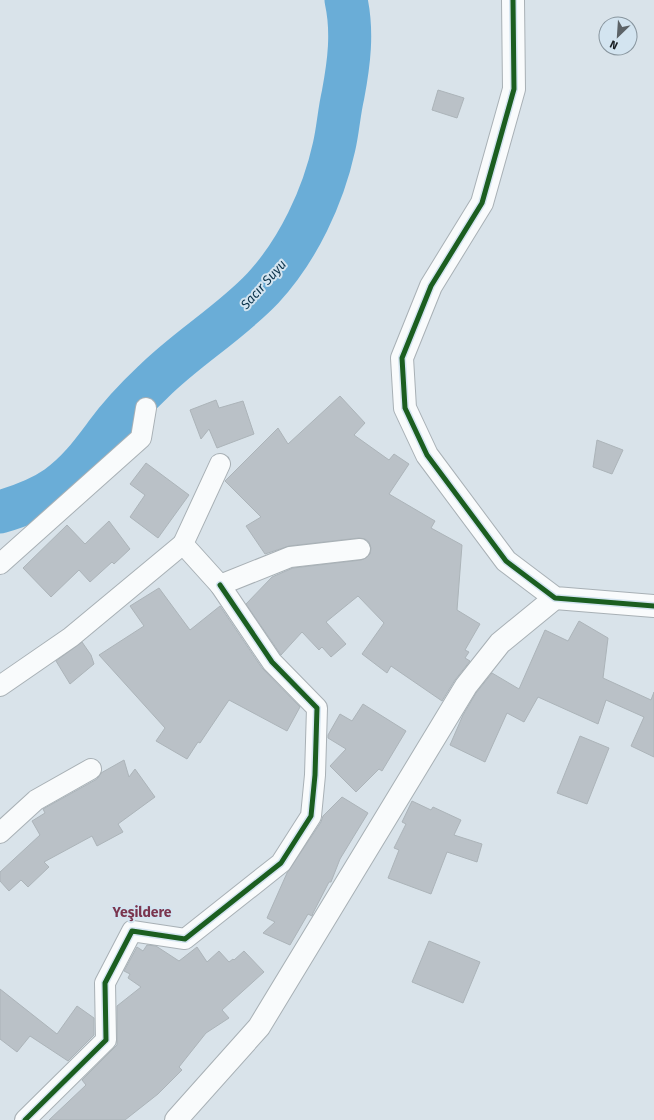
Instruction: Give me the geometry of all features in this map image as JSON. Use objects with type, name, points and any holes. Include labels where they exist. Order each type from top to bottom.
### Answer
[{"type":"street","points":[[513,0],[514,90],[482,202],[431,286],[402,358],[405,408],[427,455],[506,561],[555,598],[654,606]]},
{"type":"street","points":[[0,564],[141,438],[146,408]]},
{"type":"street","points":[[0,686],[71,638],[183,544],[220,464]]},
{"type":"street","points":[[25,1120],[106,1040],[105,983],[132,931],[185,939],[281,863],[310,816],[314,775],[317,708],[272,662],[220,585],[183,544]]},
{"type":"street","points":[[220,585],[290,557],[360,549]]},
{"type":"street","points":[[176,1120],[259,1027],[466,686],[500,643],[555,598]]},
{"type":"street","points":[[628,605],[654,611]]},
{"type":"street","points":[[0,833],[36,800],[91,769]]},
{"type":"building","points":[[438,90],[464,98],[457,118],[432,110]]},
{"type":"building","points":[[340,396],[365,423],[354,435],[389,460],[394,454],[409,464],[389,494],[435,521],[431,528],[462,545],[457,610],[480,624],[465,650],[469,652],[465,658],[470,661],[455,680],[442,701],[391,666],[387,673],[362,654],[384,623],[358,596],[326,622],[346,644],[331,657],[322,647],[319,650],[302,632],[281,655],[246,604],[272,577],[293,568],[361,560],[370,554],[371,548],[369,542],[365,539],[359,538],[289,546],[265,554],[246,526],[261,517],[225,481],[278,428],[288,444]]},
{"type":"building","points":[[216,400],[219,408],[243,401],[254,434],[217,448],[209,429],[201,439],[190,410]]},
{"type":"building","points":[[597,440],[623,450],[612,474],[593,467]]},
{"type":"building","points":[[146,463],[189,495],[158,538],[130,517],[145,495],[130,484]]},
{"type":"building","points":[[109,521],[130,549],[114,564],[112,562],[90,582],[79,570],[51,597],[23,568],[67,525],[85,544]]},
{"type":"building","points":[[159,588],[190,630],[220,606],[262,668],[300,707],[287,731],[229,700],[200,743],[198,742],[187,759],[156,741],[165,728],[99,655],[144,626],[130,606]]},
{"type":"building","points":[[579,621],[608,638],[603,678],[651,700],[654,692],[654,757],[631,746],[644,717],[606,700],[598,724],[538,697],[524,722],[507,713],[485,762],[450,745],[463,715],[476,693],[492,673],[519,689],[545,630],[568,641]]},
{"type":"building","points":[[82,642],[91,655],[94,664],[70,684],[56,661]]},
{"type":"building","points":[[363,704],[406,731],[382,771],[379,769],[356,792],[330,766],[346,749],[328,738],[328,735],[340,714],[352,721]]},
{"type":"building","points":[[580,736],[609,748],[587,804],[557,793]]},
{"type":"building","points":[[124,760],[129,777],[135,769],[155,797],[118,824],[123,832],[97,846],[92,836],[44,862],[49,867],[28,887],[21,880],[9,891],[0,881],[0,872],[40,835],[32,821],[45,813],[43,809],[97,779],[101,773]]},
{"type":"building","points":[[342,797],[368,813],[340,859],[331,882],[329,882],[312,916],[308,914],[290,945],[263,933],[275,922],[267,918],[287,873],[321,822],[323,816]]},
{"type":"building","points":[[412,801],[431,810],[433,807],[461,820],[454,835],[482,844],[477,862],[447,852],[431,894],[388,878],[399,850],[394,848],[406,824],[402,822]]},
{"type":"building","points":[[429,941],[480,962],[463,1003],[412,982]]},
{"type":"building","points":[[147,945],[156,946],[179,961],[197,947],[207,962],[219,951],[229,962],[233,959],[234,960],[244,951],[264,972],[222,1010],[229,1018],[206,1033],[179,1067],[182,1070],[158,1094],[125,1120],[49,1120],[86,1085],[82,1080],[117,1045],[117,1006],[141,987],[128,978],[130,974],[124,971],[137,947],[143,951]]},
{"type":"building","points":[[0,989],[57,1034],[77,1006],[94,1018],[94,1035],[68,1061],[30,1036],[17,1052],[0,1039]]},
{"type":"waterway","name":"Sacır Suyu","points":[[0,512],[37,499],[65,481],[78,469],[111,427],[140,394],[180,358],[250,301],[276,273],[287,257],[308,222],[316,204],[329,166],[337,134],[345,83],[350,36],[346,0]]},
{"type":"cycle path","points":[[513,0],[514,89],[482,203],[431,286],[402,358],[405,408],[427,455],[506,561],[555,598],[654,606]]},
{"type":"cycle path","points":[[25,1120],[106,1040],[105,983],[132,931],[185,939],[281,863],[311,816],[315,775],[317,708],[272,662],[220,585]]},
{"type":"district","name":"Yeşildere","points":[[142,912]]}]
